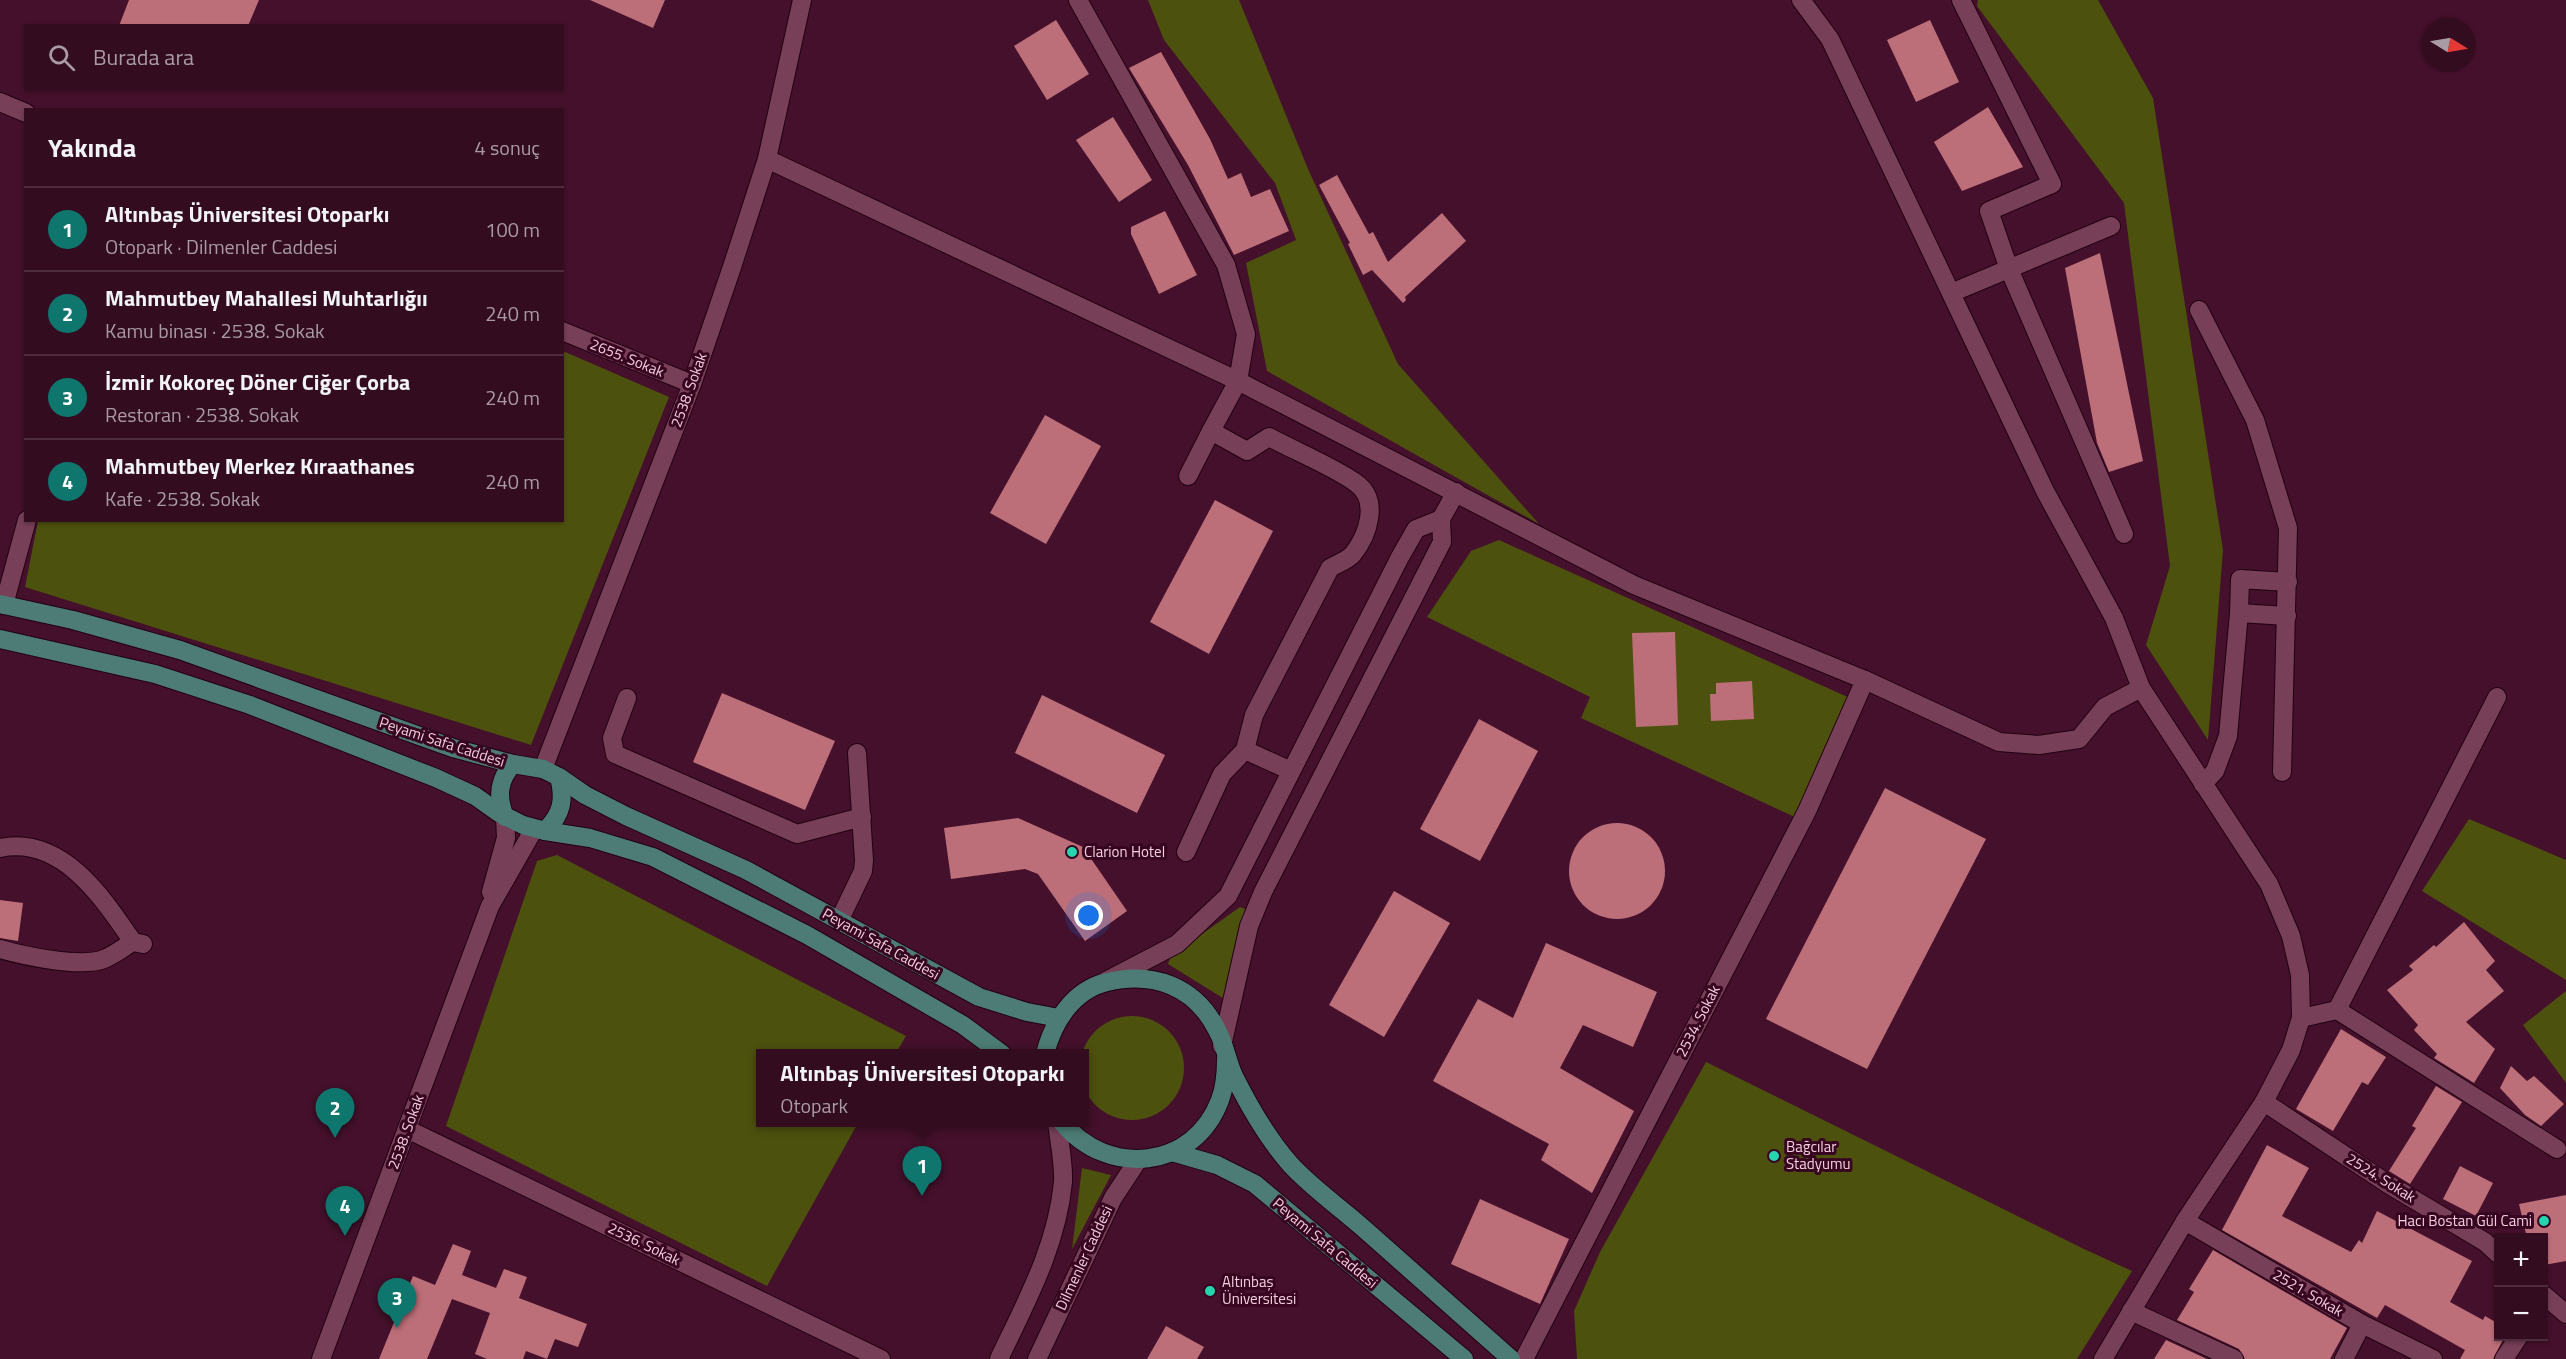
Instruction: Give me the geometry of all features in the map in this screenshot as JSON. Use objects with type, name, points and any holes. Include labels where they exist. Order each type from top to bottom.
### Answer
[{"type":"main road","name":"Peyami Safa Caddesi","points":[[2,604],[73,620],[180,650],[453,748],[551,773],[585,795],[746,870],[979,998],[1027,1012],[1059,1018]]},
{"type":"main road","name":"Peyami Safa Caddesi","points":[[0,639],[155,674],[250,705],[436,778],[475,796],[505,817],[539,830],[590,838],[653,857],[807,935],[963,1024],[997,1049]]},
{"type":"main road","points":[[505,817],[501,805],[500,786],[505,773],[513,764]]},
{"type":"main road","points":[[539,830],[555,821],[563,802],[551,773]]},
{"type":"main road","points":[[1046,1049],[1059,1018],[1084,992],[1101,984],[1128,977],[1155,979],[1181,990],[1203,1007],[1218,1030],[1224,1052],[1226,1079],[1221,1100],[1211,1119],[1197,1136],[1172,1152],[1160,1157],[1138,1160],[1114,1158],[1092,1149],[1072,1135],[1066,1127]]},
{"type":"main road","points":[[1224,1052],[1257,1117],[1290,1164],[1511,1359]]},
{"type":"main road","name":"Peyami Safa Caddesi","points":[[1172,1152],[1217,1165],[1255,1184],[1464,1359]]},
{"type":"street","name":"2538. Sokak","points":[[551,773],[692,384],[767,159],[802,0]]},
{"type":"street","points":[[1078,0],[1226,265],[1245,334],[1238,381],[1188,476]]},
{"type":"street","points":[[1801,0],[1830,39],[2045,491],[2114,618],[2141,688],[2269,884],[2291,936],[2300,975],[2301,1018],[2291,1050],[2264,1102],[2185,1221],[2103,1359]]},
{"type":"street","points":[[1961,0],[2052,184],[1989,211],[2009,268],[2124,534]]},
{"type":"street","points":[[0,102],[24,112]]},
{"type":"street","points":[[767,159],[1238,381],[1634,585],[1865,680],[1999,742],[2039,745],[2079,740],[2105,707],[2141,688]]},
{"type":"street","points":[[1951,293],[2111,226]]},
{"type":"street","points":[[2199,310],[2255,420],[2288,528],[2282,772]]},
{"type":"street","name":"2655. Sokak","points":[[564,332],[692,384]]},
{"type":"street","points":[[1186,852],[1222,774],[1245,750],[1254,715],[1330,568],[1352,556],[1364,536],[1368,527],[1370,508],[1368,499],[1357,483],[1269,437],[1247,451],[1211,431]]},
{"type":"street","points":[[1224,1052],[1249,926],[1256,909],[1442,542],[1441,519],[1456,492]]},
{"type":"street","points":[[1101,984],[1177,944],[1228,896],[1375,603],[1416,530],[1441,519]]},
{"type":"street","points":[[2,604],[26,522]]},
{"type":"street","points":[[2204,784],[2215,771],[2228,736],[2240,579],[2288,582]]},
{"type":"street","points":[[2239,613],[2286,616]]},
{"type":"street","name":"2534. Sokak","points":[[1524,1359],[1807,811],[1865,680]]},
{"type":"street","points":[[2337,1010],[2497,697]]},
{"type":"street","points":[[627,698],[612,738],[615,754],[797,834],[862,817]]},
{"type":"street","points":[[1245,750],[1291,771]]},
{"type":"street","points":[[839,921],[863,871],[857,753]]},
{"type":"street","points":[[490,906],[491,890],[506,837],[505,817]]},
{"type":"street","points":[[490,906],[539,830]]},
{"type":"street","points":[[0,848],[34,848],[60,858],[72,867],[108,906],[138,943],[103,959],[80,962],[0,949]]},
{"type":"street","name":"2538. Sokak","points":[[321,1359],[490,906]]},
{"type":"street","points":[[2301,1018],[2337,1010],[2557,1149]]},
{"type":"street","name":"2524. Sokak","points":[[2264,1102],[2388,1184],[2485,1242],[2494,1250]]},
{"type":"street","points":[[999,1359],[1042,1268],[1053,1236],[1063,1181],[1058,1127]]},
{"type":"street","name":"2536. Sokak","points":[[407,1130],[881,1359]]},
{"type":"street","name":"Dilmenler Caddesi","points":[[1037,1359],[1113,1198],[1138,1160]]},
{"type":"street","name":"2521. Sokak","points":[[2185,1221],[2362,1324],[2433,1359]]},
{"type":"street","points":[[2548,1300],[2566,1314]]},
{"type":"street","points":[[2132,1311],[2234,1359]]},
{"type":"street","points":[[2344,1359],[2362,1324]]},
{"type":"street","points":[[2504,1359],[2516,1341]]},
{"type":"shaded area","points":[[1148,0],[1239,0],[1308,169],[1398,364],[1539,524],[1267,371],[1246,263],[1296,240],[1275,183],[1164,40]]},
{"type":"shaded area","points":[[1978,0],[2098,0],[2153,98],[2223,550],[2208,740],[2146,645],[2170,566],[2124,203],[1977,6]]},
{"type":"shaded area","points":[[564,351],[669,397],[531,745],[25,587],[38,522],[564,522]]},
{"type":"shaded area","points":[[1499,540],[1852,699],[1799,819],[1581,718],[1590,697],[1427,617],[1471,551]]},
{"type":"shaded area","points":[[2469,819],[2566,860],[2566,980],[2422,891]]},
{"type":"shaded area","points":[[557,855],[906,1036],[898,1049],[756,1049],[756,1127],[856,1127],[767,1286],[446,1126],[537,861]]},
{"type":"shaded area","points":[[1240,907],[1245,909],[1226,1000],[1168,964],[1171,956]]},
{"type":"shaded area","points":[[2566,991],[2566,1083],[2523,1025]]},
{"type":"shaded area","points":[[1132,1016],[1152,1020],[1169,1031],[1180,1048],[1183,1058],[1183,1078],[1180,1088],[1169,1105],[1152,1116],[1132,1120],[1112,1116],[1095,1105],[1089,1097],[1089,1049],[1084,1049],[1095,1031],[1112,1020]]},
{"type":"shaded area","name":"Bağcılar Stadyumu","points":[[1706,1062],[2132,1271],[2077,1359],[1577,1359],[1574,1311],[1600,1252]]},
{"type":"shaded area","points":[[1082,1168],[1111,1175],[1072,1249]]},
{"type":"building","points":[[129,0],[259,0],[249,24],[120,24]]},
{"type":"building","points":[[590,0],[665,0],[653,28]]},
{"type":"building","points":[[1056,20],[1089,74],[1047,100],[1014,46]]},
{"type":"building","points":[[1930,20],[1959,82],[1916,102],[1887,40]]},
{"type":"building","points":[[1161,52],[1210,139],[1228,179],[1241,173],[1251,197],[1270,189],[1289,231],[1234,255],[1188,165],[1129,68]]},
{"type":"building","points":[[1988,107],[2023,167],[1962,191],[1934,142]]},
{"type":"building","points":[[1113,117],[1152,180],[1119,202],[1076,140]]},
{"type":"building","points":[[1337,175],[1369,234],[1373,232],[1388,262],[1442,213],[1466,241],[1405,297],[1406,300],[1403,303],[1372,270],[1363,275],[1348,244],[1350,243],[1319,185]]},
{"type":"building","points":[[1165,211],[1197,275],[1159,294],[1131,234],[1131,227]]},
{"type":"building","points":[[2100,253],[2143,461],[2109,472],[2097,443],[2065,268]]},
{"type":"building","points":[[1045,415],[1101,446],[1046,544],[990,513]]},
{"type":"building","points":[[1215,500],[1273,531],[1209,654],[1150,622]]},
{"type":"building","points":[[1675,632],[1678,725],[1636,727],[1632,633]]},
{"type":"building","points":[[1752,681],[1754,719],[1711,721],[1710,694],[1716,694],[1716,683]]},
{"type":"building","points":[[722,693],[835,741],[805,810],[693,762]]},
{"type":"building","points":[[1042,695],[1165,755],[1137,813],[1015,753]]},
{"type":"building","points":[[1479,719],[1538,751],[1480,861],[1420,829]]},
{"type":"building","points":[[1885,788],[1986,839],[1867,1069],[1766,1019]]},
{"type":"building","points":[[1018,818],[1083,847],[1127,911],[1085,941],[1038,874],[1025,869],[951,879],[944,828]]},
{"type":"building","points":[[1617,823],[1636,826],[1651,837],[1662,852],[1665,871],[1662,890],[1651,905],[1636,916],[1617,919],[1598,916],[1583,905],[1572,890],[1569,871],[1572,852],[1583,837],[1598,826]]},
{"type":"building","points":[[1394,891],[1450,923],[1384,1037],[1329,1005]]},
{"type":"building","points":[[0,900],[23,903],[18,941],[0,938]]},
{"type":"building","points":[[2464,922],[2495,961],[2486,970],[2504,991],[2466,1022],[2495,1049],[2474,1083],[2434,1058],[2437,1054],[2414,1030],[2418,1025],[2387,990],[2413,970],[2409,966],[2434,945],[2436,947]]},
{"type":"building","points":[[1546,943],[1657,992],[1633,1047],[1583,1025],[1560,1068],[1634,1111],[1592,1193],[1541,1160],[1549,1144],[1433,1081],[1478,999],[1513,1018]]},
{"type":"building","points":[[2341,1029],[2386,1057],[2368,1085],[2362,1082],[2333,1131],[2296,1109]]},
{"type":"building","points":[[2511,1066],[2527,1081],[2534,1076],[2564,1104],[2541,1126],[2525,1115],[2500,1088]]},
{"type":"building","points":[[2436,1086],[2462,1102],[2410,1184],[2389,1171],[2416,1128],[2412,1126]]},
{"type":"building","points":[[2267,1145],[2309,1168],[2282,1216],[2351,1252],[2359,1240],[2362,1243],[2377,1211],[2472,1261],[2450,1302],[2483,1320],[2485,1316],[2494,1321],[2494,1341],[2502,1341],[2493,1359],[2460,1359],[2465,1350],[2385,1305],[2377,1318],[2222,1230]]},
{"type":"building","points":[[2460,1166],[2493,1183],[2476,1216],[2443,1199]]},
{"type":"building","name":"Hacı Bostan Gül Cami","points":[[2566,1195],[2566,1261],[2548,1264],[2548,1233],[2526,1233],[2519,1204]]},
{"type":"building","points":[[1480,1199],[1569,1239],[1540,1304],[1451,1264]]},
{"type":"building","points":[[453,1244],[471,1251],[462,1275],[496,1288],[504,1269],[527,1277],[519,1298],[587,1324],[578,1347],[555,1339],[547,1359],[526,1351],[523,1359],[487,1359],[475,1354],[490,1313],[452,1299],[427,1359],[379,1359],[413,1276],[435,1285]]},
{"type":"building","points":[[2213,1250],[2347,1328],[2330,1359],[2245,1359],[2239,1349],[2177,1320],[2194,1292],[2189,1289]]},
{"type":"building","points":[[1166,1326],[1204,1347],[1197,1359],[1147,1359]]},
{"type":"building","points":[[2166,1340],[2207,1359],[2154,1359]]},
{"type":"place","name":"Clarion Hotel","points":[[1072,852]]},
{"type":"place","name":"Mahmutbey Mahallesi Muhtarlığıı","points":[[335,1138]]},
{"type":"place","name":"Bağcılar Stadyumu","points":[[1774,1156]]},
{"type":"place","name":"Altınbaş Üniversitesi Otoparkı","points":[[922,1196]]},
{"type":"place","name":"Hacı Bostan Gül Cami","points":[[2544,1221]]},
{"type":"place","name":"Mahmutbey Merkez Kıraathanes","points":[[345,1236]]},
{"type":"place","name":"Altınbaş Üniversitesi","points":[[1210,1291]]},
{"type":"place","name":"İzmir Kokoreç Döner Ciğer Çorba","points":[[397,1328]]}]
